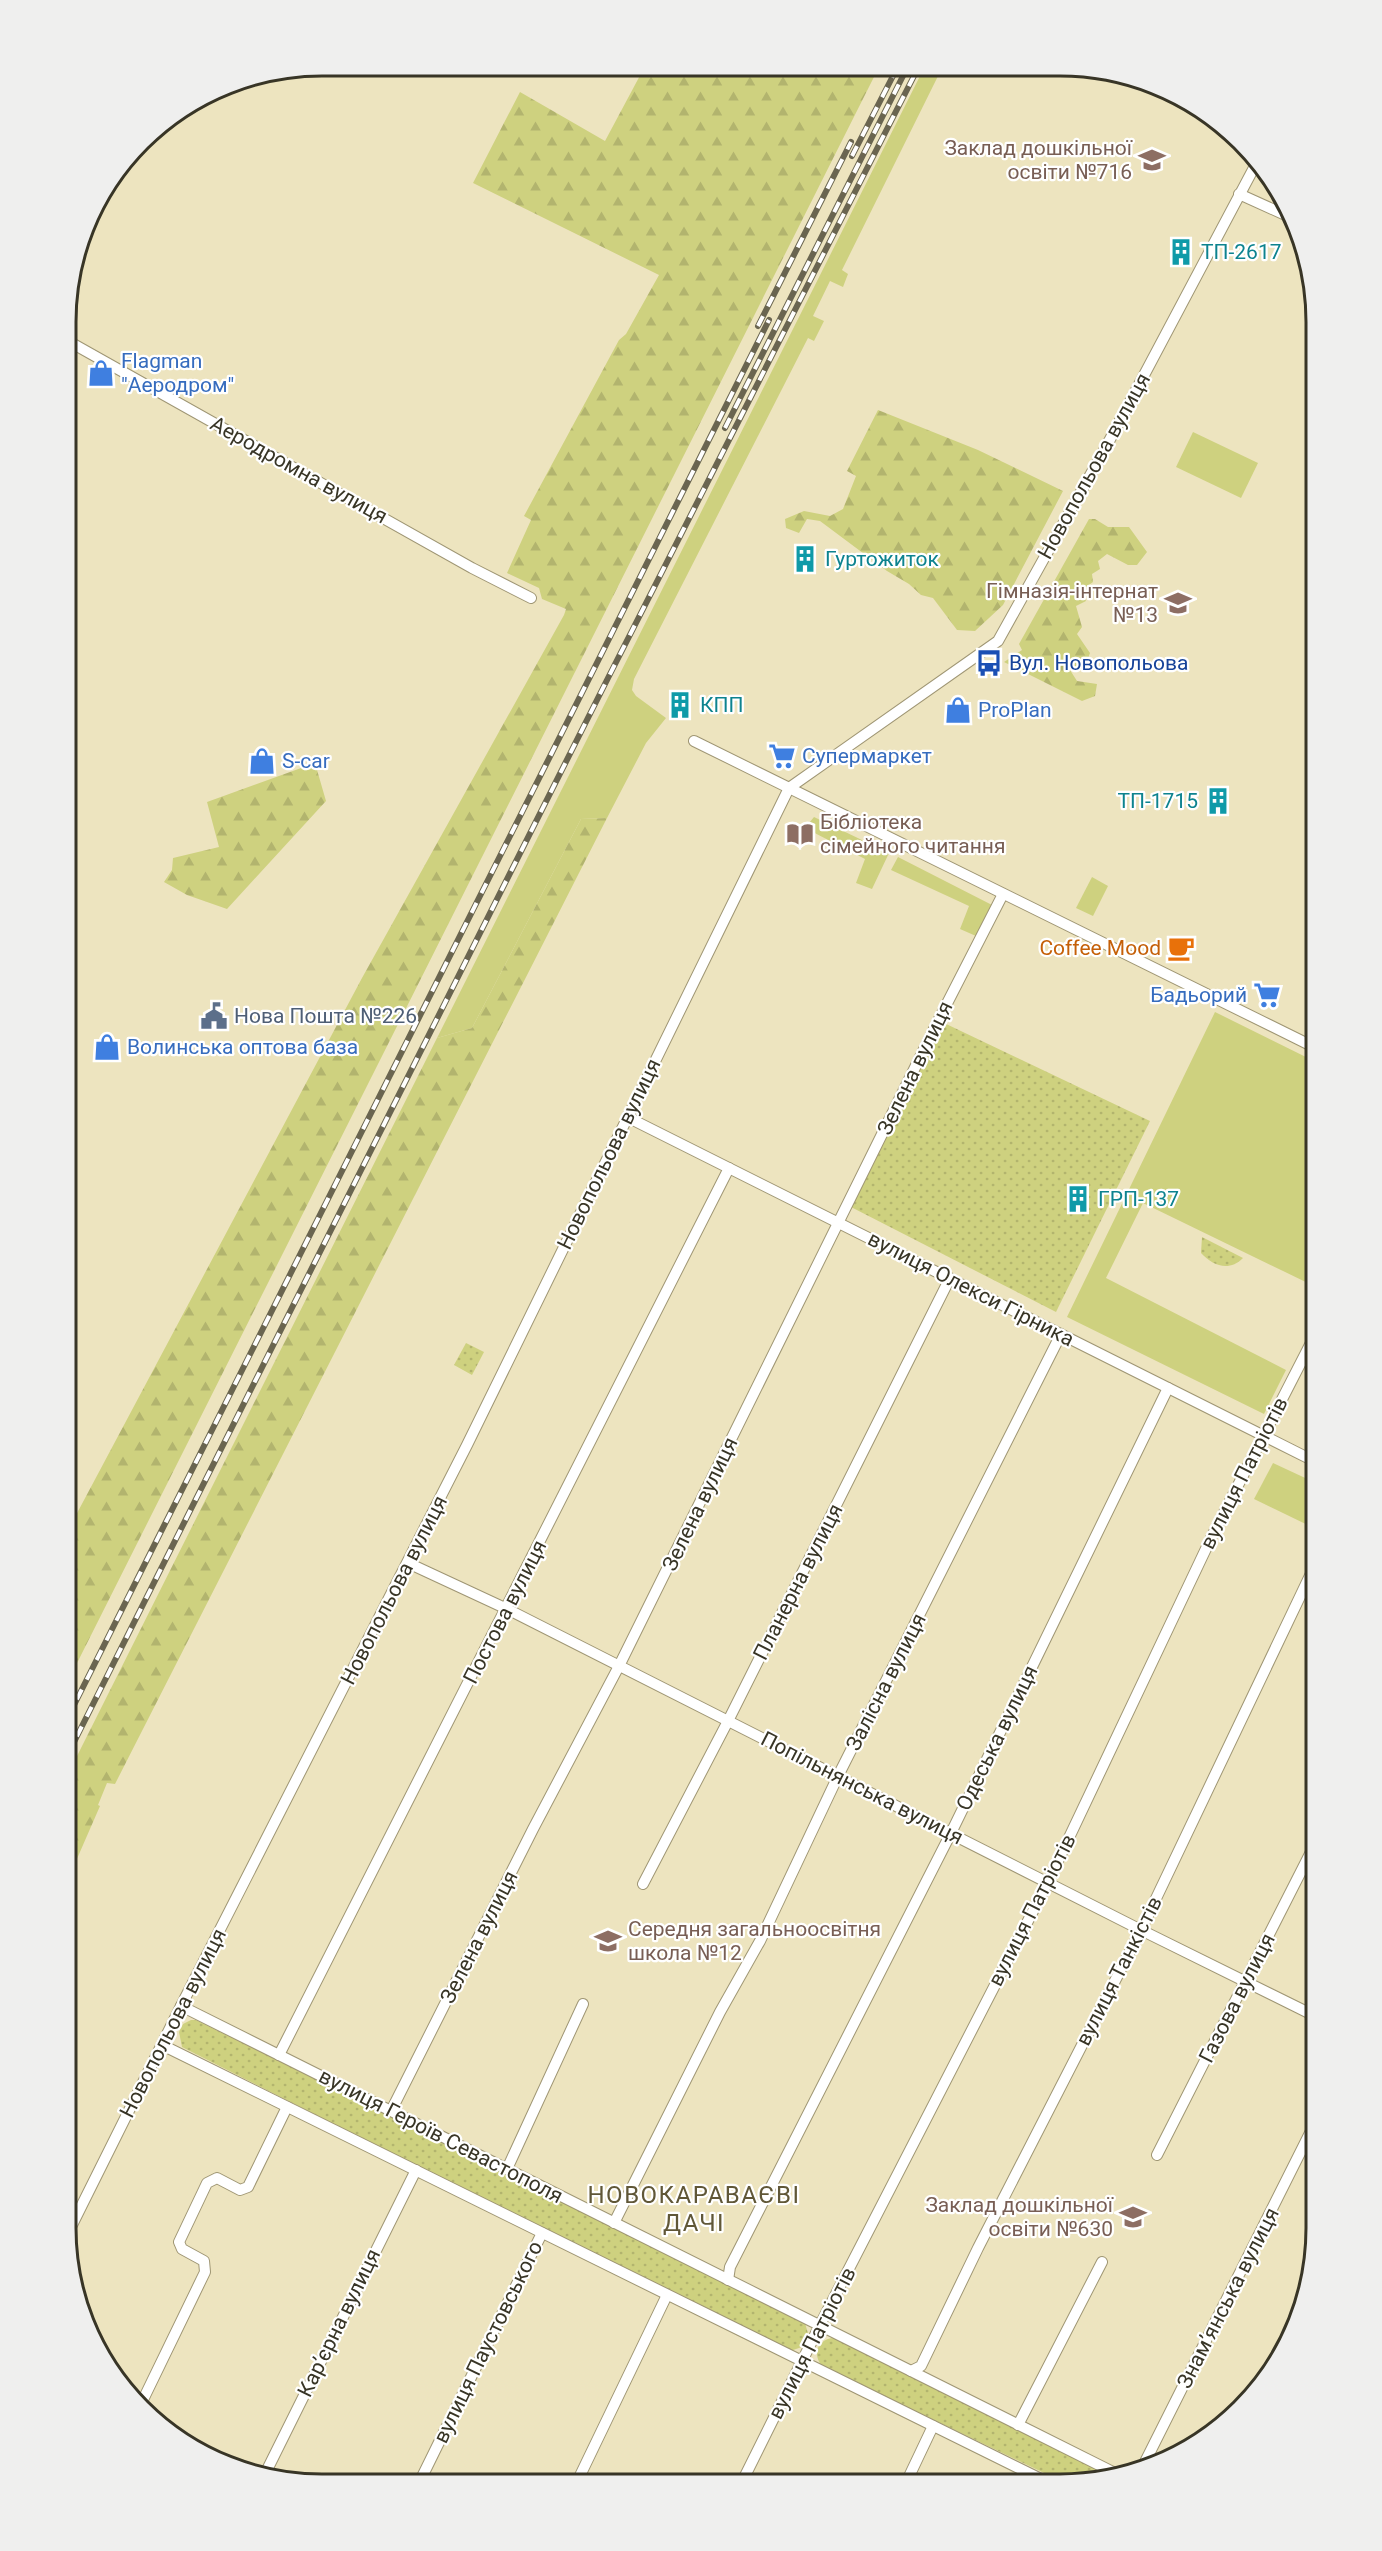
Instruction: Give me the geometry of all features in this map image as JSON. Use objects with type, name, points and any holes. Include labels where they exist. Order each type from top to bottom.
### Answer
[{"type":"street","name":"Новопольова вулиця","points":[[76,2217],[181,2006],[408,1563],[789,788],[998,641],[1107,445],[1253,170]]},
{"type":"street","points":[[1239,194],[1279,212]]},
{"type":"street","name":"Аеродромна вулиця","points":[[76,345],[472,568],[531,598]]},
{"type":"street","points":[[694,741],[1306,1043]]},
{"type":"street","name":"Зелена вулиця","points":[[391,2111],[533,1829],[619,1666],[1003,894]]},
{"type":"street","name":"вулиця Олекси Гірника","points":[[627,1117],[1306,1457]]},
{"type":"street","name":"Постова вулиця","points":[[279,2055],[729,1168]]},
{"type":"street","name":"Планерна вулиця","points":[[643,1884],[728,1721],[950,1278]]},
{"type":"street","name":"Залісна вулиця","points":[[614,2223],[720,2012],[760,1941],[838,1776],[1061,1334]]},
{"type":"street","name":"вулиця Патріотів","points":[[746,2475],[820,2325],[1048,1882],[1212,1536],[1306,1352]]},
{"type":"street","name":"Одеська вулиця","points":[[728,2280],[730,2267],[951,1833],[1168,1388]]},
{"type":"street","name":"Попільнянська вулиця","points":[[408,1563],[507,1609],[1141,1930],[1306,2011]]},
{"type":"street","name":"вулиця Танкістів","points":[[911,2371],[921,2366],[978,2248],[1141,1930],[1306,1584]]},
{"type":"street","name":"Газова вулиця","points":[[1157,2155],[1306,1862]]},
{"type":"street","points":[[507,2169],[583,2004]]},
{"type":"street","name":"вулиця Героїв Севастополя","points":[[181,2006],[1109,2470]]},
{"type":"street","name":"вулиця Героїв Севастополя","points":[[162,2045],[1033,2475]]},
{"type":"street","points":[[144,2398],[205,2272],[204,2261],[182,2249],[179,2242],[207,2183],[218,2178],[240,2190],[248,2187],[287,2107]]},
{"type":"street","name":"Знамʼянська вулиця","points":[[1147,2458],[1306,2143]]},
{"type":"street","name":"Карʼєрна вулиця","points":[[268,2468],[416,2170]]},
{"type":"street","name":"вулиця Паустовського","points":[[423,2475],[542,2232]]},
{"type":"street","points":[[1018,2425],[1102,2262]]},
{"type":"street","points":[[580,2475],[667,2295]]},
{"type":"street","points":[[910,2475],[933,2426]]},
{"type":"green space","points":[[640,76],[874,76],[76,1665],[76,1515],[362,978],[564,615],[566,609],[542,599],[539,588],[507,573],[531,520],[524,516],[619,340],[626,334],[659,275],[473,183],[520,92],[605,141]]},
{"type":"green space","points":[[920,76],[938,76],[842,270],[848,274],[843,287],[830,281],[813,316],[824,321],[814,341],[808,338],[634,679],[632,690],[636,696],[666,718],[646,743],[607,818],[581,819],[472,1028],[437,1038]]},
{"type":"green space","points":[[878,410],[978,450],[1063,491],[1003,605],[975,631],[957,630],[933,598],[921,595],[820,521],[807,519],[799,533],[786,528],[785,519],[804,511],[830,516],[843,509],[856,476],[847,471]]},
{"type":"green space","points":[[1193,432],[1258,463],[1241,498],[1176,467]]},
{"type":"green space","points":[[1089,519],[1095,519],[1108,527],[1129,527],[1147,552],[1137,565],[1128,565],[1107,554],[1098,561],[1100,569],[1092,574],[1093,582],[1082,590],[1086,601],[1076,606],[1082,627],[1077,634],[1090,653],[1085,667],[1070,670],[1077,681],[1097,684],[1095,696],[1082,701],[1004,662],[1022,650],[1019,644]]},
{"type":"green space","points":[[315,763],[326,801],[227,909],[187,895],[164,882],[172,870],[173,858],[219,847],[207,802]]},
{"type":"green space","points":[[814,817],[889,853],[872,889],[856,883],[865,859],[805,828]]},
{"type":"green space","points":[[607,818],[115,1784],[107,1783],[98,1805],[100,1806],[76,1861],[76,1758],[437,1038],[472,1028],[581,819]]},
{"type":"green space","points":[[898,857],[992,905],[976,936],[960,929],[969,906],[891,870]]},
{"type":"green space","points":[[1092,877],[1108,886],[1093,916],[1076,908]]},
{"type":"green space","points":[[1215,1012],[1306,1057],[1306,1282],[1143,1203],[1106,1278],[1286,1370],[1264,1414],[1067,1317]]},
{"type":"green space","points":[[942,1022],[1150,1121],[1056,1312],[851,1207]]},
{"type":"green space","points":[[1202,1237],[1243,1258],[1232,1265],[1216,1264],[1201,1253]]},
{"type":"green space","points":[[466,1343],[484,1352],[472,1375],[454,1365]]},
{"type":"green space","points":[[1273,1463],[1306,1478],[1306,1524],[1254,1499]]},
{"type":"green space","points":[[196,2020],[805,2323],[809,2337],[805,2346],[790,2351],[598,2258],[182,2047],[179,2032],[183,2024]]},
{"type":"green space","points":[[830,2338],[836,2338],[1104,2471],[1048,2475],[822,2366],[817,2356],[818,2347]]},
{"type":"railway","points":[[852,156],[893,76]]},
{"type":"railway","points":[[725,428],[903,76]]},
{"type":"railway","points":[[76,1738],[608,678],[914,76]]},
{"type":"railway","points":[[758,326],[851,142]]},
{"type":"railway","points":[[76,1701],[769,320]]},
{"type":"place","name":"Заклад дошкільної освіти №716","points":[[1152,160]]},
{"type":"place","name":"ТП-2617","points":[[1181,252]]},
{"type":"place","name":"Flagman \"Аеродром\"","points":[[101,373]]},
{"type":"place","name":"Гуртожиток","points":[[805,559]]},
{"type":"place","name":"Гімназія-інтернат №13","points":[[1178,603]]},
{"type":"place","name":"Вул. Новопольова","points":[[989,663]]},
{"type":"place","name":"КПП","points":[[680,705]]},
{"type":"place","name":"ProPlan","points":[[958,710]]},
{"type":"place","name":"Супермаркет","points":[[782,756]]},
{"type":"place","name":"S-car","points":[[262,761]]},
{"type":"place","name":"ТП-1715","points":[[1218,801]]},
{"type":"place","name":"Бібліотека сімейного читання","points":[[800,834]]},
{"type":"place","name":"Coffee Mood","points":[[1181,948]]},
{"type":"place","name":"Бадьорий","points":[[1267,995]]},
{"type":"place","name":"Нова Пошта №226","points":[[214,1016]]},
{"type":"place","name":"Волинська оптова база","points":[[107,1047]]},
{"type":"place","name":"ГРП-137","points":[[1078,1199]]},
{"type":"place","name":"Середня загальноосвітня школа №12","points":[[608,1941]]},
{"type":"place","name":"Заклад дошкільної освіти №630","points":[[1133,2217]]},
{"type":"district","name":"НОВОКАРАВАЄВІ ДАЧІ","points":[[694,2209]]}]
